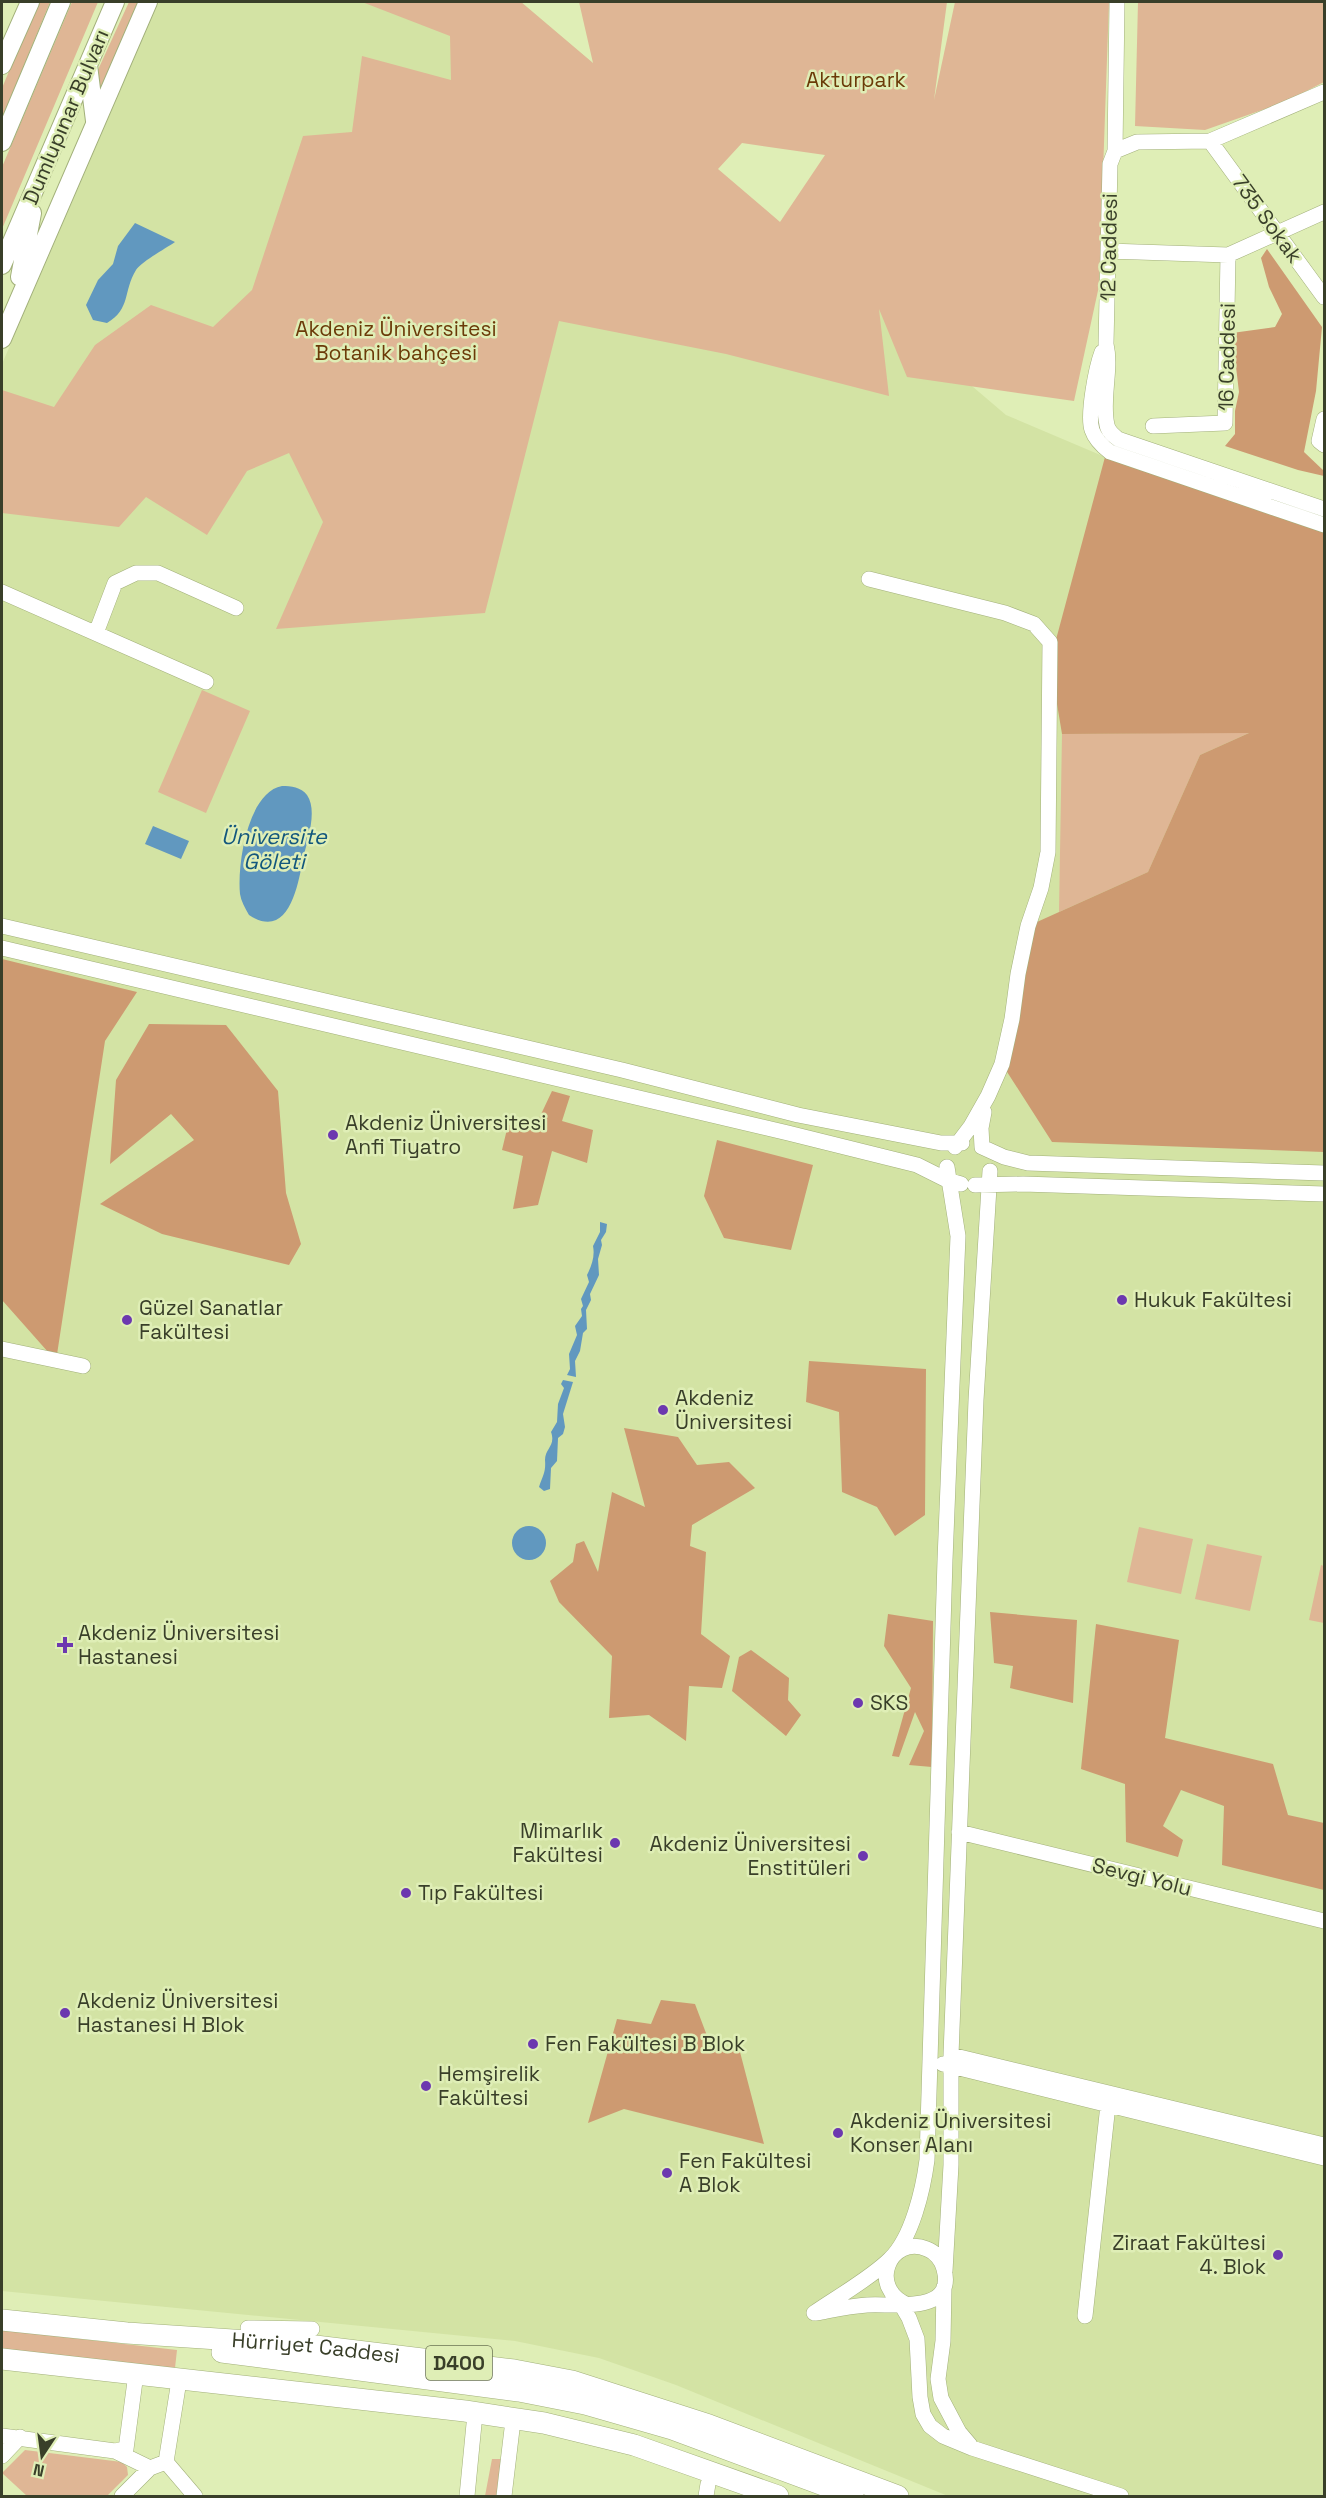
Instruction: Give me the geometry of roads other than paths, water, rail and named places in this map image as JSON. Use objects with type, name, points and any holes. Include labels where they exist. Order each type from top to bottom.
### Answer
[{"type":"highway","points":[[2,2322],[547,2395],[672,2429],[853,2496]]},
{"type":"highway","name":"Hürriyet Caddesi","points":[[2,2322],[307,2345],[514,2370],[572,2381],[709,2425],[898,2496]]},
{"type":"highway","points":[[2,2360],[178,2387],[538,2433],[618,2454],[707,2490],[741,2496]]},
{"type":"highway","points":[[2,2360],[465,2411],[544,2423],[642,2448],[778,2496]]},
{"type":"main road","points":[[2,63],[30,2]]},
{"type":"main road","points":[[2,142],[61,2]]},
{"type":"main road","name":"Dumlupınar Bulvarı","points":[[2,265],[115,2]]},
{"type":"main road","points":[[2,339],[148,2]]},
{"type":"main road","points":[[88,65],[95,123]]},
{"type":"main road","points":[[13,311],[38,180]]},
{"type":"street","name":"12 Caddesi","points":[[1106,344],[1110,164],[1121,148],[1117,2]]},
{"type":"street","points":[[1121,148],[1137,142],[1210,141],[1324,92]]},
{"type":"street","name":"735 Sokak","points":[[1210,141],[1324,297]]},
{"type":"street","points":[[1108,251],[1228,255],[1324,212]]},
{"type":"street","name":"16 Caddesi","points":[[1153,426],[1226,423],[1228,255]]},
{"type":"street","points":[[1106,344],[1109,357],[1106,424],[1118,440],[1324,509]]},
{"type":"street","points":[[1106,344],[1101,355],[1090,417],[1092,431],[1103,447],[1119,456],[1324,525]]},
{"type":"street","points":[[1322,443],[1324,418]]},
{"type":"street","points":[[96,633],[115,584],[136,573],[158,573],[236,608]]},
{"type":"street","points":[[869,579],[1005,613],[1034,624],[1050,642],[1048,852],[1041,888],[1028,926],[1002,1064],[988,1096],[958,1145],[950,1153],[968,1179],[976,1400],[951,2061],[951,2165],[943,2341],[938,2379],[940,2398],[959,2432],[972,2448]]},
{"type":"street","points":[[2,592],[206,682]]},
{"type":"street","points":[[2,926],[622,1070],[798,1115],[941,1143],[958,1145],[969,1142],[1004,1157],[1041,1165],[1324,1173]]},
{"type":"street","points":[[2,948],[232,1004],[788,1132],[968,1179],[1324,1194]]},
{"type":"street","points":[[232,1004],[225,999],[223,989],[229,982],[238,980]]},
{"type":"street","points":[[988,1096],[981,1128],[982,1147],[990,1158],[968,1179],[958,1236],[927,2160],[924,2183],[907,2231],[885,2276],[887,2286],[903,2304],[917,2339],[923,2414],[930,2426],[943,2436],[972,2448],[1121,2496]]},
{"type":"street","points":[[2,1349],[83,1366]]},
{"type":"street","name":"Sevgi Yolu","points":[[959,1832],[1324,1921]]},
{"type":"street","points":[[930,2020],[934,2056],[937,2062],[951,2061],[1324,2145]]},
{"type":"street","points":[[951,2061],[1108,2105],[1324,2158]]},
{"type":"street","points":[[1084,2316],[1108,2105]]},
{"type":"street","points":[[918,2246],[936,2254],[945,2276],[936,2298],[918,2306],[866,2305],[814,2313],[879,2269],[899,2251],[918,2246]]},
{"type":"street","points":[[248,2328],[312,2329]]},
{"type":"street","points":[[115,2451],[126,2449],[135,2381]]},
{"type":"street","points":[[178,2387],[166,2462],[195,2496]]},
{"type":"street","points":[[467,2496],[474,2424]]},
{"type":"street","points":[[504,2496],[512,2429]]},
{"type":"street","points":[[2,2436],[115,2451],[150,2468]]},
{"type":"street","points":[[2,2456],[20,2437]]},
{"type":"street","points":[[122,2496],[150,2468],[166,2462]]},
{"type":"water","points":[[135,223],[175,242],[148,259],[136,270],[123,306],[115,318],[107,323],[93,320],[86,305],[98,280],[113,264],[118,246]]},
{"type":"water","name":"Üniversite Göleti","points":[[282,786],[305,792],[312,809],[311,826],[298,882],[289,906],[282,916],[274,921],[263,921],[249,915],[242,902],[240,881],[243,848],[253,815],[261,801],[270,791]]},
{"type":"water","points":[[153,826],[189,841],[181,859],[145,844]]},
{"type":"water","points":[[600,1222],[607,1224],[606,1232],[601,1240],[598,1259],[599,1275],[590,1294],[591,1300],[586,1310],[587,1329],[583,1333],[580,1351],[575,1361],[576,1377],[567,1375],[570,1369],[569,1354],[577,1335],[575,1326],[582,1316],[581,1299],[589,1282],[587,1275],[593,1260],[593,1246],[600,1232]]},
{"type":"water","points":[[563,1380],[573,1382],[563,1414],[565,1427],[563,1434],[558,1438],[557,1461],[551,1468],[550,1489],[544,1491],[539,1487],[545,1471],[545,1456],[552,1441],[551,1432],[557,1422],[558,1404],[564,1388],[561,1384]]},
{"type":"water","points":[[529,1526],[541,1531],[546,1543],[541,1555],[529,1560],[517,1555],[512,1543],[517,1531]]},
{"type":"place","name":"Akdeniz Üniversitesi Anfi Tiyatro","points":[[333,1135]]},
{"type":"place","name":"Hukuk Fakültesi","points":[[1122,1300]]},
{"type":"place","name":"Güzel Sanatlar Fakültesi","points":[[127,1320]]},
{"type":"place","name":"Akdeniz Üniversitesi","points":[[663,1410]]},
{"type":"place","name":"Akdeniz Üniversitesi Hastanesi","points":[[65,1645]]},
{"type":"place","name":"SKS","points":[[858,1703]]},
{"type":"place","name":"Mimarlık Fakültesi","points":[[615,1843]]},
{"type":"place","name":"Akdeniz Üniversitesi Enstitüleri","points":[[863,1856]]},
{"type":"place","name":"Tıp Fakültesi","points":[[406,1893]]},
{"type":"place","name":"Akdeniz Üniversitesi Hastanesi H Blok","points":[[65,2013]]},
{"type":"place","name":"Fen Fakültesi B Blok","points":[[533,2044]]},
{"type":"place","name":"Hemşirelik Fakültesi","points":[[426,2086]]},
{"type":"place","name":"Akdeniz Üniversitesi Konser Alanı","points":[[838,2133]]},
{"type":"place","name":"Fen Fakültesi A Blok","points":[[667,2173]]},
{"type":"place","name":"Ziraat Fakültesi 4. Blok","points":[[1278,2255]]},
{"type":"park label","name":"Akturpark","points":[[856,80]]},
{"type":"park label","name":"Akdeniz Üniversitesi Botanik bahçesi","points":[[396,341]]}]
